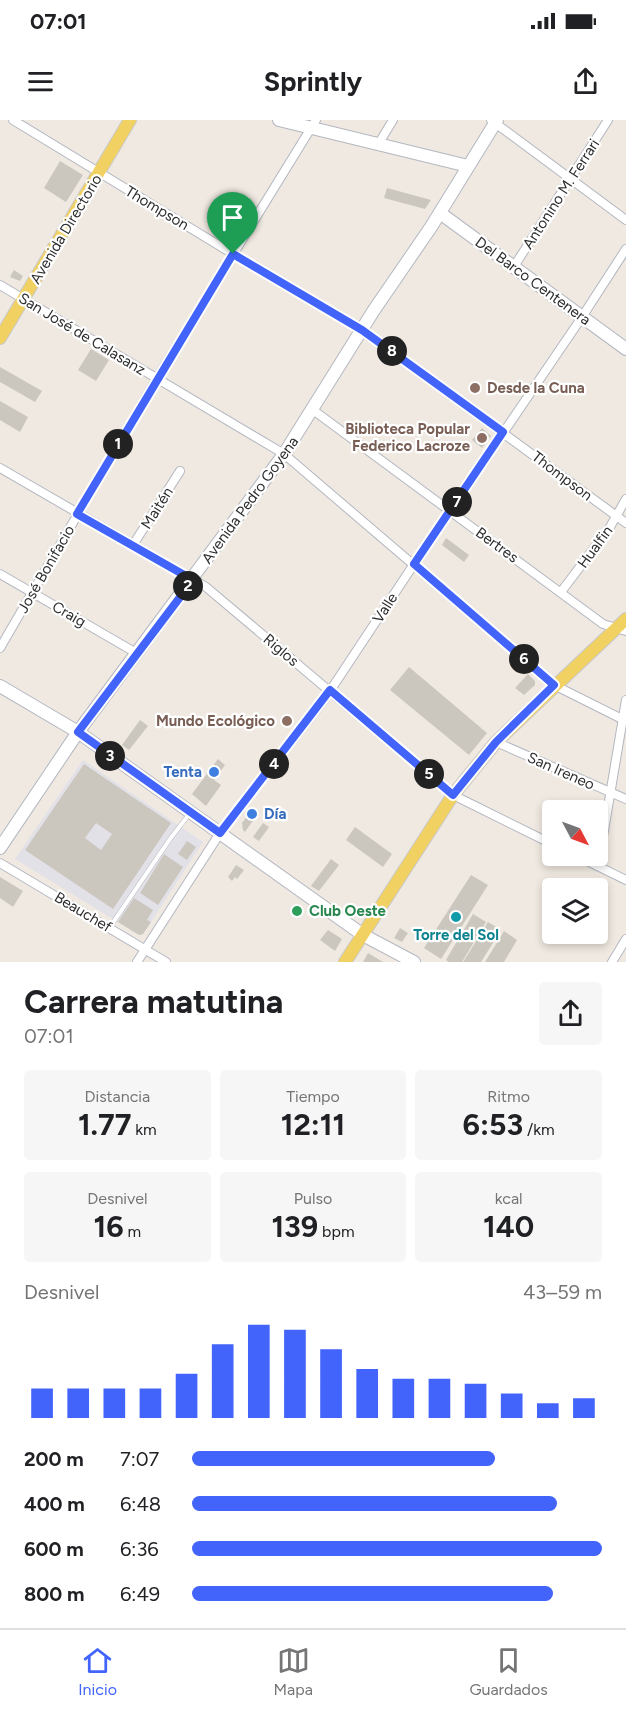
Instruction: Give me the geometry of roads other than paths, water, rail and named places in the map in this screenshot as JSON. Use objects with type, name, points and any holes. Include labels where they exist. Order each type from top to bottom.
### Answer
[{"type":"main road","name":"Avenida Directorio","points":[[0,338],[130,120]]},
{"type":"main road","points":[[279,120],[313,124],[468,166]]},
{"type":"main road","name":"Avenida Pedro Goyena","points":[[0,848],[78,732],[285,454],[365,326],[377,313],[425,242],[431,226],[494,121]]},
{"type":"main road","name":"Del Barco Centenera","points":[[440,213],[626,349]]},
{"type":"main road","points":[[345,962],[453,795],[496,742],[554,685],[621,630],[626,619]]},
{"type":"main road","points":[[0,686],[78,732],[363,935],[414,962]]},
{"type":"street","name":"Thompson","points":[[13,120],[233,254],[365,326],[626,523]]},
{"type":"street","points":[[379,143],[393,120]]},
{"type":"street","name":"Antonino M. Ferrari","points":[[513,268],[608,120]]},
{"type":"street","points":[[494,121],[626,220]]},
{"type":"street","name":"José Bonifacio","points":[[0,648],[157,378],[313,124]]},
{"type":"street","name":"Valle","points":[[137,962],[220,833],[330,690],[626,249]]},
{"type":"street","name":"San José de Calasanz","points":[[0,285],[285,454],[554,685],[625,721]]},
{"type":"street","name":"Bertres","points":[[313,410],[603,624],[621,630]]},
{"type":"street","name":"Riglos","points":[[0,468],[206,587],[453,795],[542,839]]},
{"type":"street","name":"Maitén","points":[[133,545],[180,471]]},
{"type":"street","name":"Hualfin","points":[[561,592],[610,527],[626,499]]},
{"type":"street","name":"Craig","points":[[0,574],[138,654]]},
{"type":"street","points":[[626,700],[625,721],[598,867],[626,880]]},
{"type":"street","name":"San Ireneo","points":[[496,742],[626,799]]},
{"type":"street","name":"Beauchef","points":[[0,863],[166,962]]},
{"type":"street","points":[[612,962],[626,939]]},
{"type":"lane","points":[[109,928],[170,838],[190,813]]},
{"type":"place","name":"Desde la Cuna","points":[[475,388]]},
{"type":"place","name":"Biblioteca Popular Federico Lacroze","points":[[482,438]]},
{"type":"place","name":"Mundo Ecológico","points":[[287,721]]},
{"type":"place","name":"Tenta","points":[[214,772]]},
{"type":"place","name":"Día","points":[[252,814]]},
{"type":"place","name":"Club Oeste","points":[[297,911]]},
{"type":"place","name":"Torre del Sol","points":[[456,917]]}]
